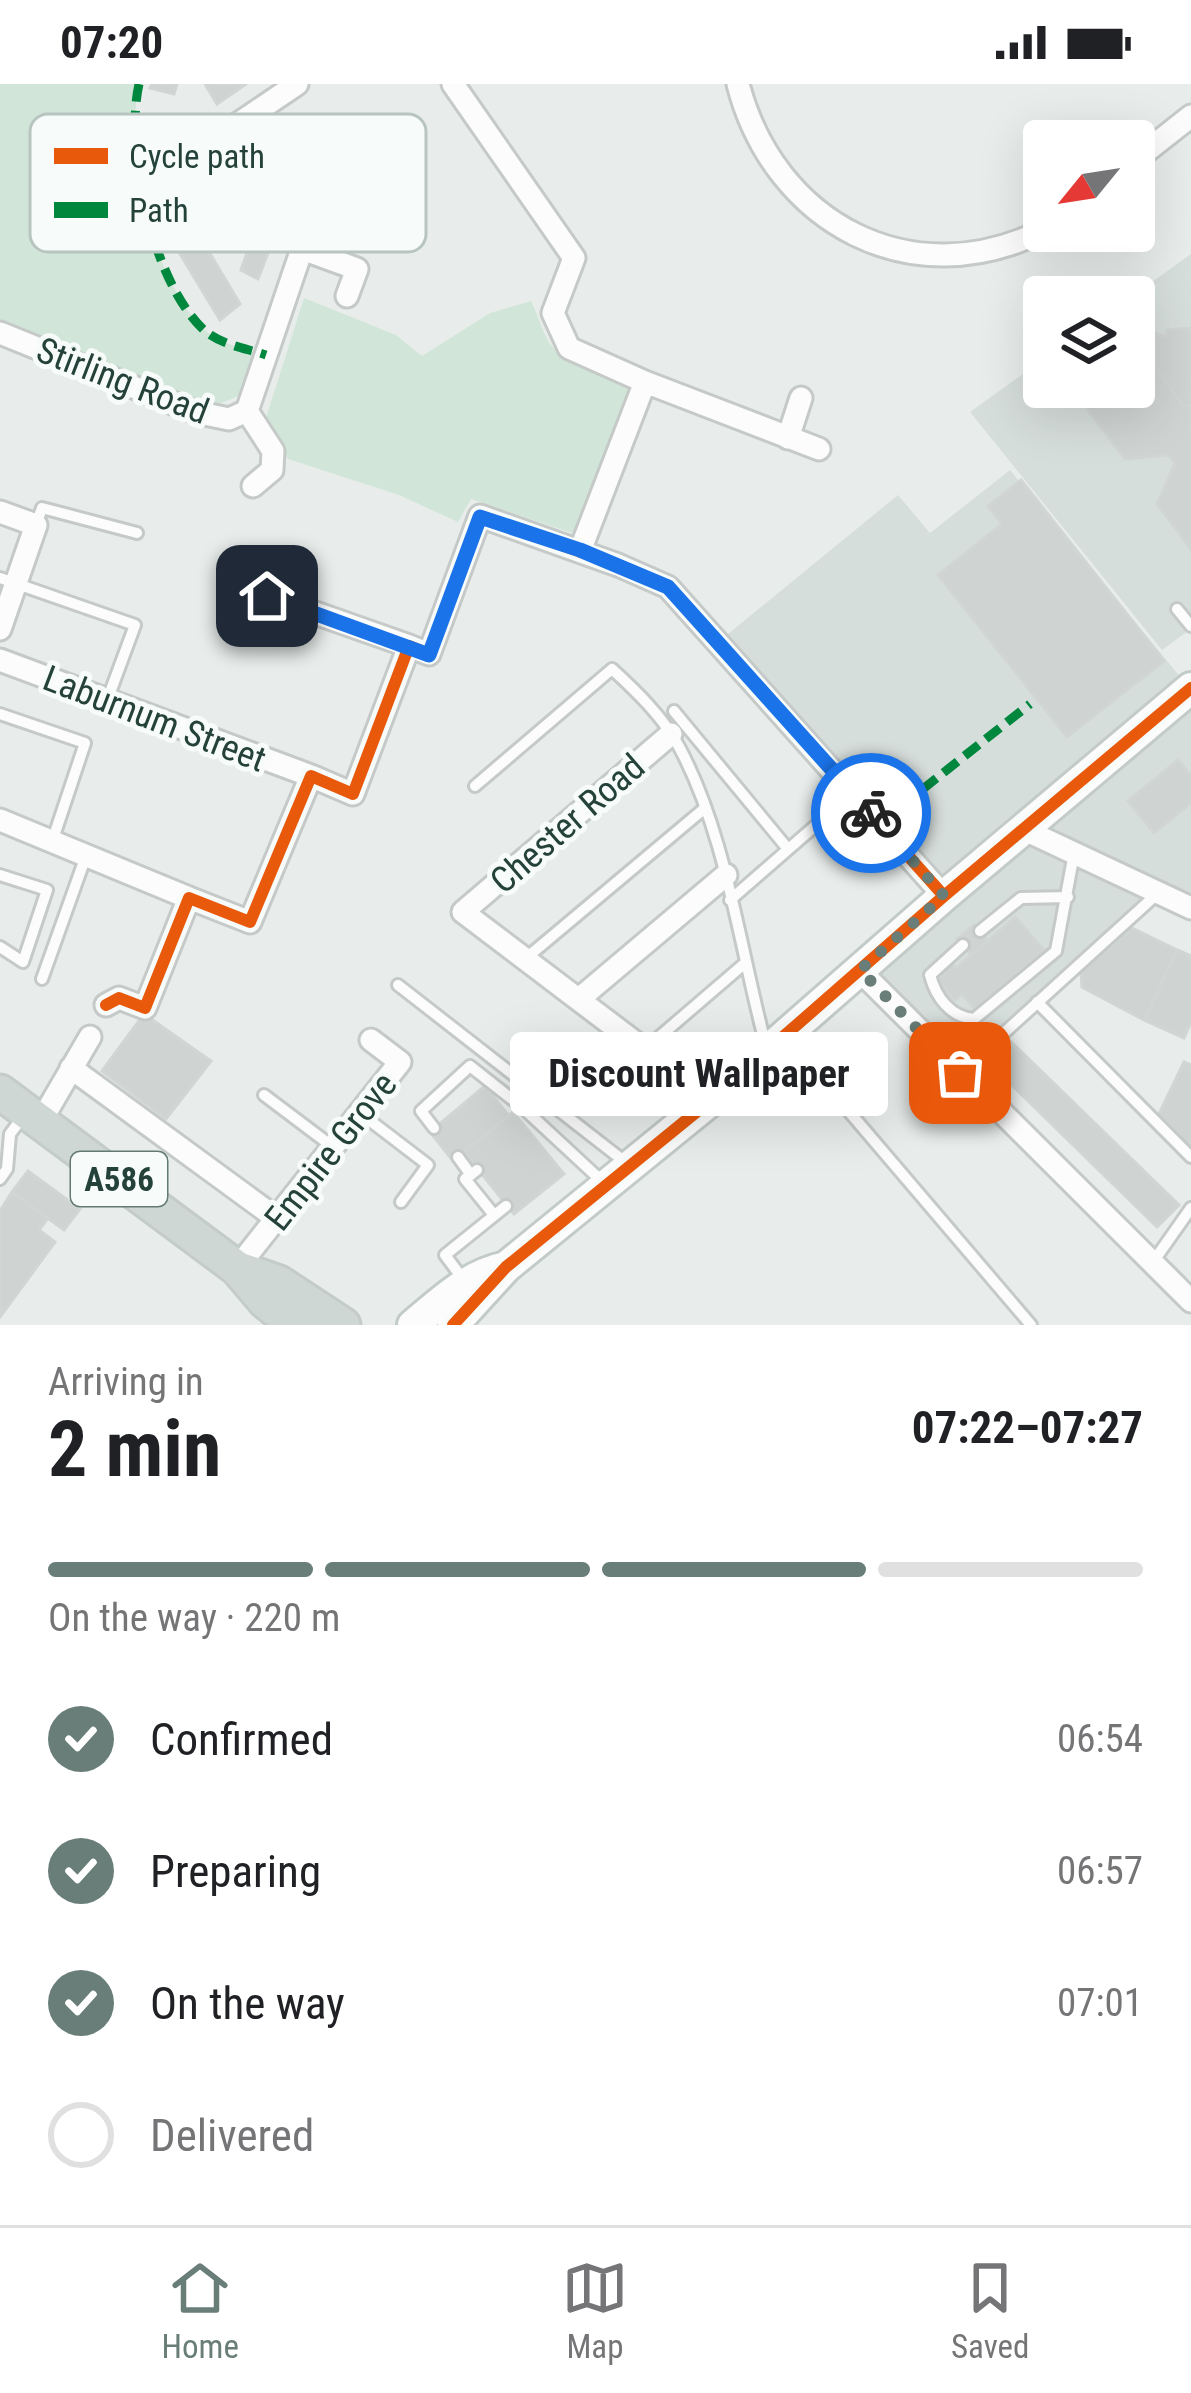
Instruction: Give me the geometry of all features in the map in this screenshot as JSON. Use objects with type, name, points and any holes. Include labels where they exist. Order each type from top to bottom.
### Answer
[{"type":"main road","points":[[453,1325],[486,1271],[506,1268],[632,1167],[1191,688]]},
{"type":"main road","name":"A586","points":[[22,1108],[237,1268],[290,1322]]},
{"type":"main road","name":"A586","points":[[237,1268],[279,1283],[343,1325]]},
{"type":"main road","points":[[413,1325],[472,1291]]},
{"type":"street","points":[[253,114],[297,84]]},
{"type":"street","points":[[453,84],[574,258],[553,313],[569,348],[819,449]]},
{"type":"street","points":[[738,84],[769,161],[810,208],[837,228],[894,249],[956,253],[1023,240]]},
{"type":"street","points":[[1155,144],[1191,116]]},
{"type":"street","points":[[253,486],[272,470],[273,451],[247,411],[301,252]]},
{"type":"street","points":[[311,252],[357,268],[347,296]]},
{"type":"street","name":"Stirling Road","points":[[0,333],[195,412],[229,419],[247,411]]},
{"type":"street","points":[[580,550],[645,382]]},
{"type":"street","points":[[788,438],[801,398]]},
{"type":"street","points":[[0,512],[36,525],[8,580],[0,629]]},
{"type":"street","points":[[267,596],[429,655],[480,517],[580,550],[668,587],[944,896]]},
{"type":"street","name":"Laburnum Street","points":[[0,660],[353,794],[409,646]]},
{"type":"street","name":"Chester Road","points":[[526,959],[463,912],[672,723]]},
{"type":"street","points":[[0,820],[250,922],[310,776]]},
{"type":"street","points":[[1025,830],[1191,908]]},
{"type":"street","points":[[579,999],[725,874]]},
{"type":"street","points":[[106,1005],[119,998],[145,1008],[189,898]]},
{"type":"street","points":[[526,959],[711,1100]]},
{"type":"street","points":[[860,970],[1191,1301]]},
{"type":"street","points":[[22,1108],[71,1068],[90,1037]]},
{"type":"street","name":"Empire Grove","points":[[237,1268],[400,1062],[371,1040]]},
{"type":"street","points":[[71,1068],[276,1218]]},
{"type":"lane","points":[[36,525],[41,508],[137,533]]},
{"type":"lane","points":[[8,580],[135,626],[108,698]]},
{"type":"lane","points":[[1177,609],[1191,626]]},
{"type":"lane","points":[[475,786],[612,669],[672,723],[788,849]]},
{"type":"lane","points":[[0,714],[85,743],[52,842]]},
{"type":"lane","points":[[672,723],[705,808],[745,964],[776,1044],[1031,1325]]},
{"type":"lane","points":[[730,900],[853,793]]},
{"type":"lane","points":[[526,959],[705,808]]},
{"type":"lane","points":[[963,946],[930,975],[934,993],[959,1018],[974,1019],[1056,950],[1074,853]]},
{"type":"lane","points":[[42,979],[86,856]]},
{"type":"lane","points":[[0,874],[47,890],[23,962],[0,947]]},
{"type":"lane","points":[[960,1073],[1158,893]]},
{"type":"lane","points":[[980,932],[1022,898],[1068,896]]},
{"type":"lane","points":[[645,1049],[745,964]]},
{"type":"lane","points":[[398,985],[632,1167]]},
{"type":"lane","points":[[1037,1002],[1191,1157]]},
{"type":"lane","points":[[434,1128],[421,1111],[470,1066],[607,1186]]},
{"type":"lane","points":[[264,1095],[333,1147]]},
{"type":"lane","points":[[0,1179],[7,1169],[10,1134],[22,1108]]},
{"type":"lane","points":[[360,1113],[428,1165],[401,1202]]},
{"type":"lane","points":[[543,1148],[556,1138]]},
{"type":"lane","points":[[558,1166],[573,1154]]},
{"type":"lane","points":[[458,1157],[474,1172],[465,1180],[494,1216]]},
{"type":"lane","points":[[480,1198],[492,1188]]},
{"type":"lane","points":[[472,1291],[446,1255],[506,1206]]},
{"type":"lane","points":[[1153,1262],[1191,1208]]},
{"type":"shaded area","points":[[1191,254],[1191,629],[1162,650],[970,412],[1023,374],[1023,408],[1155,408],[1155,280]]},
{"type":"shaded area","points":[[1010,470],[1191,690],[1191,908],[1158,893],[960,1073],[859,970],[950,895],[723,638],[898,495],[930,533]]},
{"type":"green space","points":[[0,84],[139,84],[135,114],[30,114],[30,252],[158,252],[187,309],[205,330],[256,352],[239,396],[208,408],[0,326]]},
{"type":"green space","points":[[304,298],[396,335],[422,356],[490,313],[531,301],[548,341],[559,353],[630,388],[575,534],[471,499],[458,522],[399,495],[288,459],[265,421]]},
{"type":"building","points":[[152,84],[177,84],[174,94],[150,88]]},
{"type":"building","points":[[205,84],[246,84],[217,104]]},
{"type":"building","points":[[179,252],[209,252],[240,304],[220,320]]},
{"type":"building","points":[[247,252],[268,252],[258,279],[241,270]]},
{"type":"building","points":[[1191,328],[1191,405],[1183,406],[1155,366],[1155,333],[1166,337],[1168,330]]},
{"type":"building","points":[[1155,366],[1183,406],[1191,405],[1191,549],[1157,504],[1175,463],[1168,455],[1125,459],[1087,408],[1155,408]]},
{"type":"building","points":[[1021,480],[1164,661],[1067,737],[938,575],[1002,524],[988,506]]},
{"type":"building","points":[[1178,760],[1191,776],[1191,803],[1154,833],[1128,801]]},
{"type":"building","points":[[1015,917],[1044,950],[975,1009],[962,994],[955,1000],[937,980],[943,971],[952,963],[956,968]]},
{"type":"building","points":[[974,925],[988,941],[971,955],[957,939]]},
{"type":"building","points":[[1132,928],[1177,950],[1144,1020],[1082,987],[1081,972]]},
{"type":"building","points":[[1177,950],[1191,956],[1191,1022],[1184,1038],[1144,1020]]},
{"type":"building","points":[[144,1014],[211,1061],[166,1119],[102,1071]]},
{"type":"building","points":[[1003,1034],[1179,1205],[1157,1227],[982,1056]]},
{"type":"building","points":[[1184,1062],[1191,1065],[1191,1148],[1158,1116]]},
{"type":"building","points":[[485,1086],[509,1116],[453,1161],[430,1132]]},
{"type":"building","points":[[513,1112],[564,1174],[514,1214],[464,1152]]},
{"type":"building","points":[[28,1171],[80,1209],[64,1230],[12,1192]]},
{"type":"building","points":[[12,1192],[48,1218],[39,1230],[55,1242],[0,1317],[0,1211]]},
{"type":"marked path","points":[[135,114],[139,84]]},
{"type":"marked path","points":[[158,252],[187,310],[205,331],[266,355]]},
{"type":"marked path","points":[[880,823],[1030,704]]},
{"type":"cycle path","points":[[106,1005],[119,998],[145,1008],[189,898],[250,922],[311,776],[353,794],[409,646],[429,654],[480,516],[668,587],[944,896]]},
{"type":"cycle path","points":[[453,1325],[506,1267],[711,1100],[1191,688]]},
{"type":"way so far","points":[[871,813],[944,896],[860,970],[960,1073]]},
{"type":"place","name":"Discount Wallpaper","points":[[960,1073]]},
{"type":"route","points":[[267,596],[429,655],[480,517],[580,550],[668,587],[871,813]]}]
